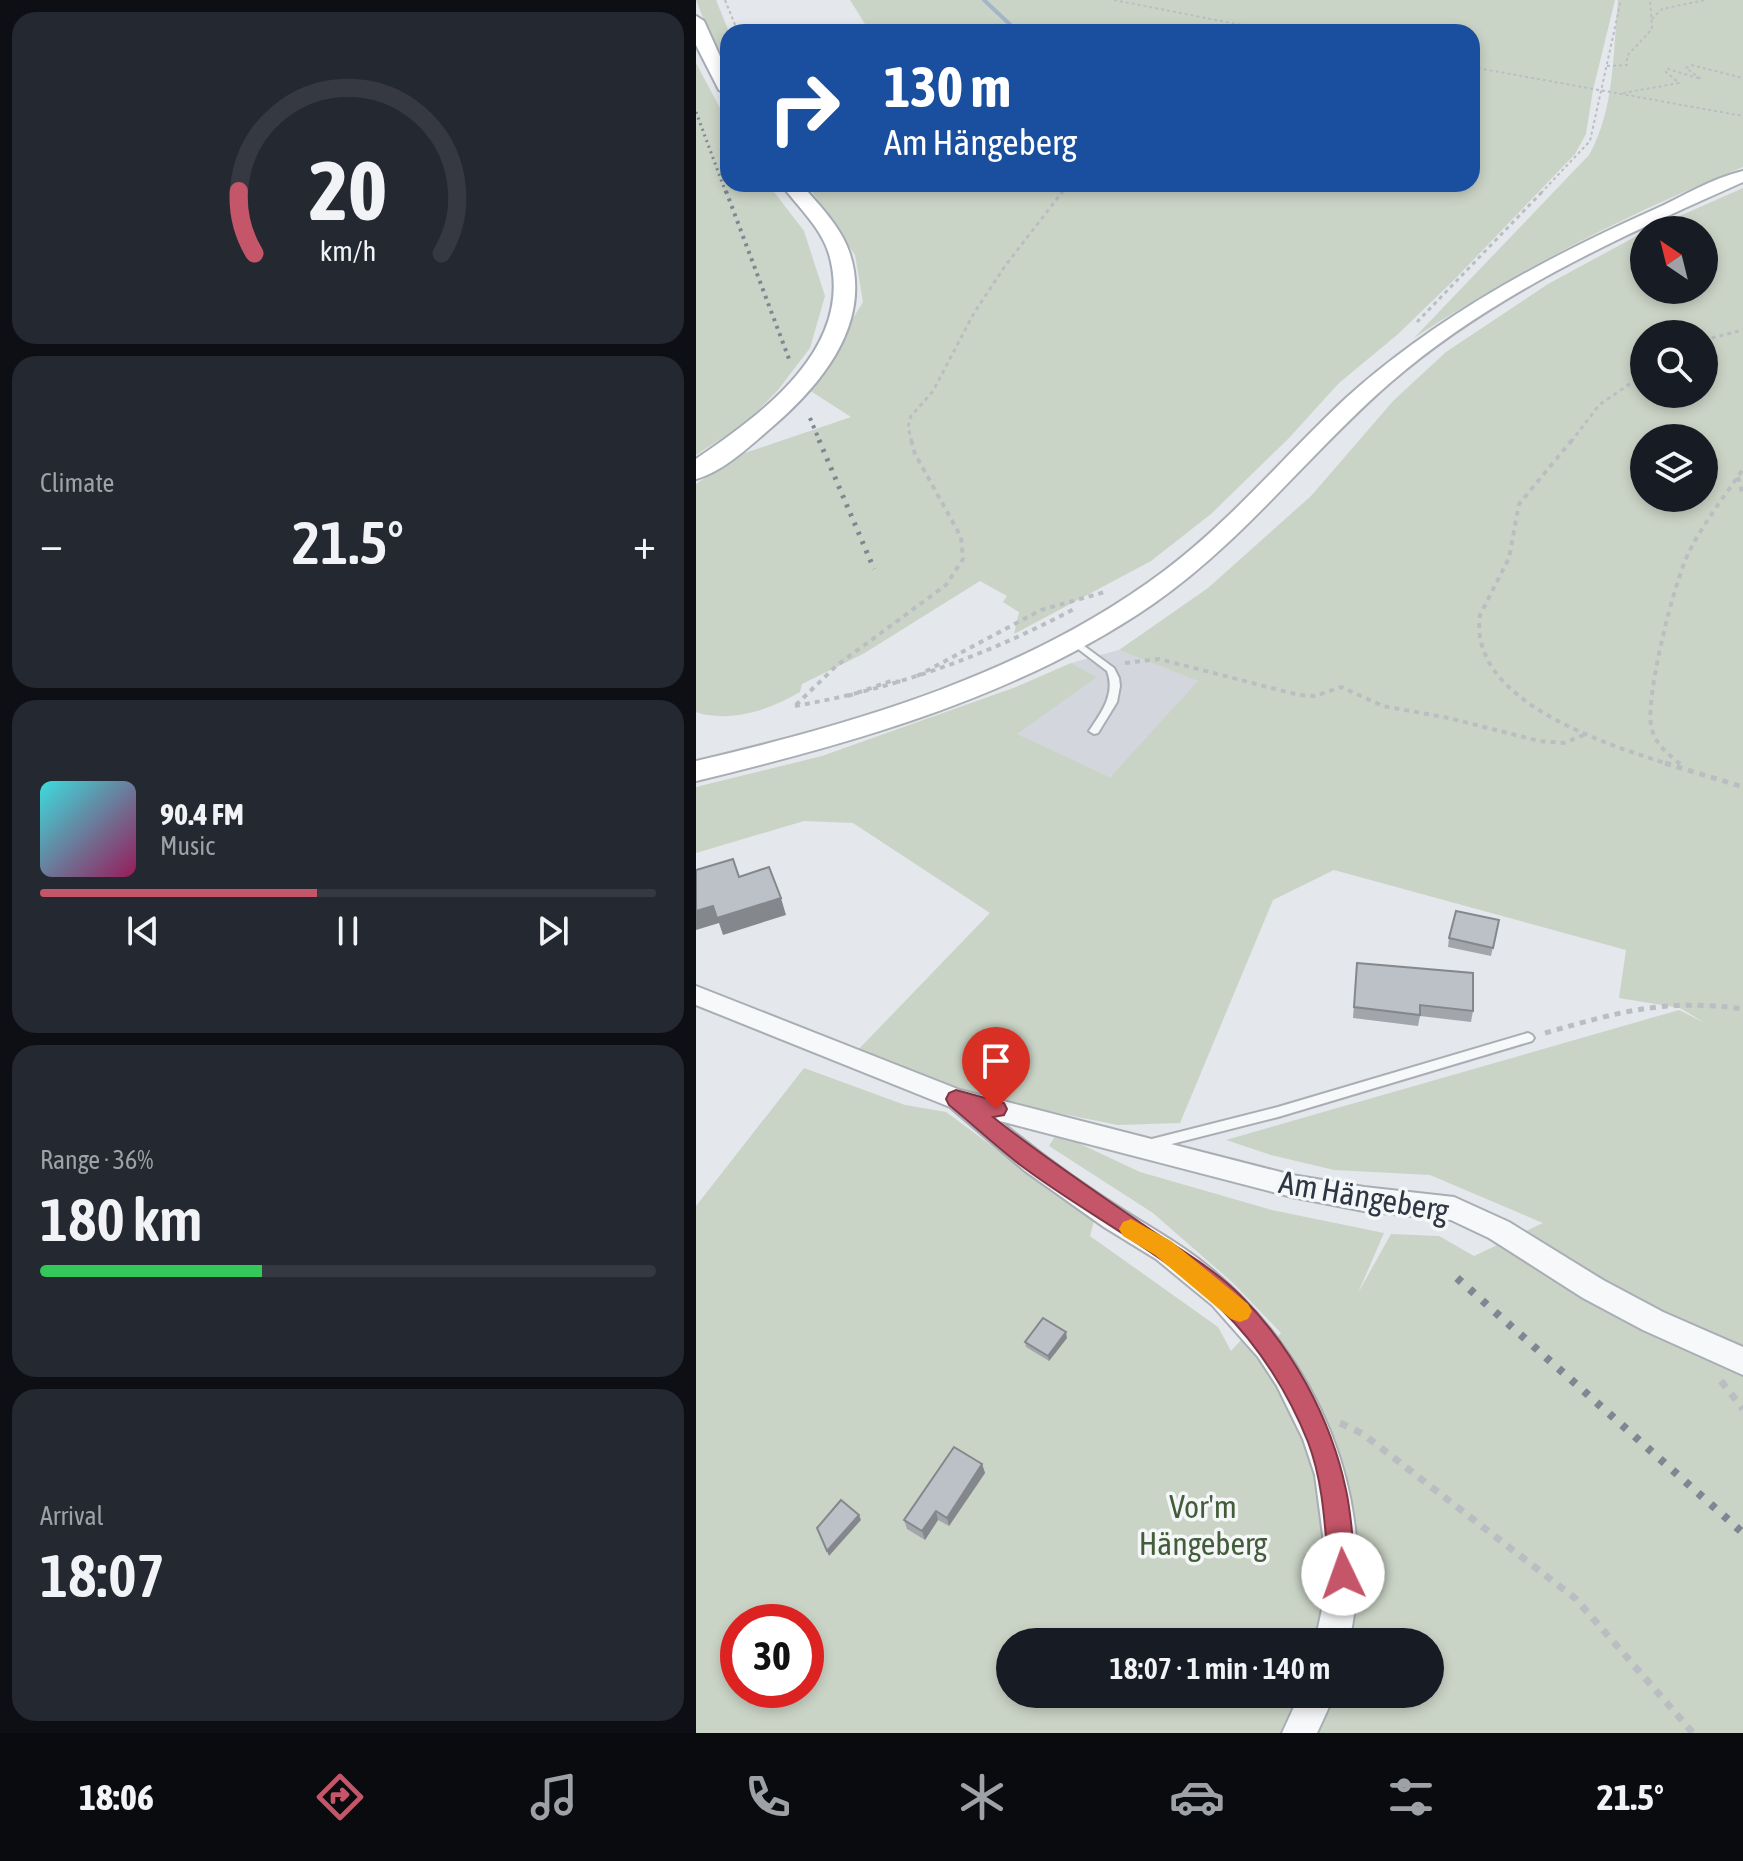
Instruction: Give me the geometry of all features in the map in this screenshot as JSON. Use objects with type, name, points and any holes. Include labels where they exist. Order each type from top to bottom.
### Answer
[{"type":"main road","points":[[696,21],[704,45],[720,75]]},
{"type":"main road","points":[[696,771],[786,750],[893,718],[990,680],[1072,640],[1143,598],[1192,563],[1369,390],[1417,350],[1589,247],[1743,176]]},
{"type":"main road","points":[[696,471],[768,419],[797,390],[822,359],[841,319],[846,284],[839,253],[827,231],[797,192]]},
{"type":"street","name":"Am Hängeberg","points":[[696,995],[956,1099],[1292,1186],[1454,1209],[1499,1230],[1593,1289],[1653,1321],[1743,1361]]},
{"type":"street","points":[[956,1099],[1027,1157],[1115,1219],[1163,1248],[1231,1302],[1273,1352],[1303,1404],[1324,1456],[1339,1523],[1342,1591],[1335,1628]]},
{"type":"street","points":[[1299,1733],[1311,1708]]},
{"type":"lane","points":[[1072,640],[1111,670],[1116,684],[1112,701],[1094,731]]},
{"type":"lane","name":"Am Hängeberg","points":[[1144,1146],[1266,1115],[1528,1038]]},
{"type":"path","points":[[725,0],[735,24]]},
{"type":"path","points":[[1114,0],[1236,24]]},
{"type":"path","points":[[1415,324],[1581,154],[1593,136],[1621,0]]},
{"type":"path","points":[[1607,66],[1627,65],[1627,56],[1640,46],[1652,29],[1650,0]]},
{"type":"path","points":[[1652,19],[1662,9],[1705,0]]},
{"type":"path","points":[[1618,94],[1679,83],[1667,74],[1665,71],[1668,69],[1701,79],[1686,68],[1690,66],[1743,78]]},
{"type":"path","points":[[1480,68],[1743,116]]},
{"type":"path","points":[[1062,192],[1005,266],[974,313],[933,391],[911,416],[908,427],[915,454],[961,537],[965,551],[960,568],[935,594],[836,666],[795,706],[838,700],[891,681],[904,682],[917,678],[996,647],[1117,585]]},
{"type":"path","points":[[1718,336],[1743,330]]},
{"type":"path","points":[[1630,384],[1600,404],[1553,467],[1521,502],[1516,511],[1506,572],[1479,619],[1479,643],[1496,674],[1526,704],[1586,734],[1743,787]]},
{"type":"path","points":[[1682,767],[1656,740],[1650,722],[1668,620],[1682,567],[1693,543],[1743,469]]},
{"type":"path","points":[[1738,476],[1743,496]]},
{"type":"path","points":[[917,678],[922,671],[993,638],[1041,610],[1105,592]]},
{"type":"path","points":[[1092,654],[1121,664],[1159,659],[1299,695],[1315,696],[1341,687],[1383,706],[1449,718],[1539,741],[1564,743],[1586,734]]},
{"type":"path","points":[[1528,1038],[1619,1012],[1667,1003],[1743,1009]]},
{"type":"path","points":[[1303,1404],[1363,1434],[1576,1599],[1693,1733]]},
{"type":"shaded area","points":[[1119,650],[1199,681],[1110,777],[1016,734],[1096,677],[1071,663]]},
{"type":"green space","points":[[696,0],[716,0],[726,24],[720,24],[720,60]]},
{"type":"green space","points":[[850,0],[1615,0],[1593,90],[1586,134],[1575,154],[1453,281],[1397,335],[1339,383],[1289,438],[1211,514],[1151,561],[1014,634],[1019,612],[1003,602],[1007,596],[980,581],[863,654],[802,684],[800,692],[788,698],[740,715],[702,714],[696,712],[696,484],[739,455],[851,417],[809,390],[863,302],[855,255],[812,192],[1480,192],[1480,24],[865,24]]},
{"type":"green space","points":[[1618,0],[1743,0],[1743,167],[1574,244],[1414,338],[1589,155],[1604,119]]},
{"type":"green space","points":[[696,63],[720,108],[720,192],[774,192],[804,231],[825,296],[810,348],[778,390],[748,421],[696,455]]},
{"type":"green space","name":"Vor'm Hängeberg","points":[[1743,188],[1743,1733],[696,1733],[696,1206],[804,1068],[905,1105],[946,1112],[1094,1221],[1090,1236],[1218,1327],[1231,1351],[1242,1339],[1259,1357],[1281,1333],[1233,1283],[1153,1213],[1049,1146],[1057,1133],[1140,1172],[1272,1210],[1384,1233],[1358,1293],[1391,1234],[1439,1236],[1474,1256],[1543,1223],[1430,1175],[1334,1170],[1271,1155],[1226,1140],[1679,1010],[1705,1023],[1680,1008],[1619,998],[1626,950],[1334,870],[1273,900],[1180,1123],[1118,1125],[967,1095],[855,1053],[990,913],[853,823],[804,821],[696,853],[696,787],[822,756],[1016,687],[1071,663],[1097,677],[1017,734],[1110,777],[1198,681],[1119,650],[1208,588],[1311,496],[1394,400],[1446,352],[1548,284],[1630,240],[1630,304],[1718,304],[1718,216],[1680,216]]},
{"type":"building","points":[[733,859],[739,877],[769,867],[781,898],[717,918],[713,906],[696,911],[696,870]]},
{"type":"building","points":[[1456,911],[1499,920],[1493,948],[1449,938]]},
{"type":"building","points":[[1357,963],[1473,973],[1473,1011],[1420,1005],[1420,1015],[1354,1007]]},
{"type":"building","points":[[1043,1318],[1066,1332],[1048,1356],[1025,1342]]},
{"type":"building","points":[[954,1447],[982,1464],[947,1518],[936,1511],[922,1531],[904,1520]]},
{"type":"building","points":[[841,1500],[859,1515],[827,1551],[817,1528]]},
{"type":"waterway","points":[[984,0],[1010,24]]},
{"type":"railway","points":[[696,112],[720,177]]},
{"type":"railway","points":[[726,192],[789,359]]},
{"type":"railway","points":[[810,418],[820,442]]},
{"type":"railway","points":[[819,440],[874,569]]},
{"type":"railway","points":[[1457,1278],[1743,1533]]},
{"type":"slow traffic","points":[[1131,1229],[1163,1248],[1240,1311]]},
{"type":"route","points":[[996,1109],[956,1099],[1027,1157],[1196,1273],[1231,1302],[1273,1352],[1290,1378],[1320,1442],[1334,1491],[1343,1574]]}]
